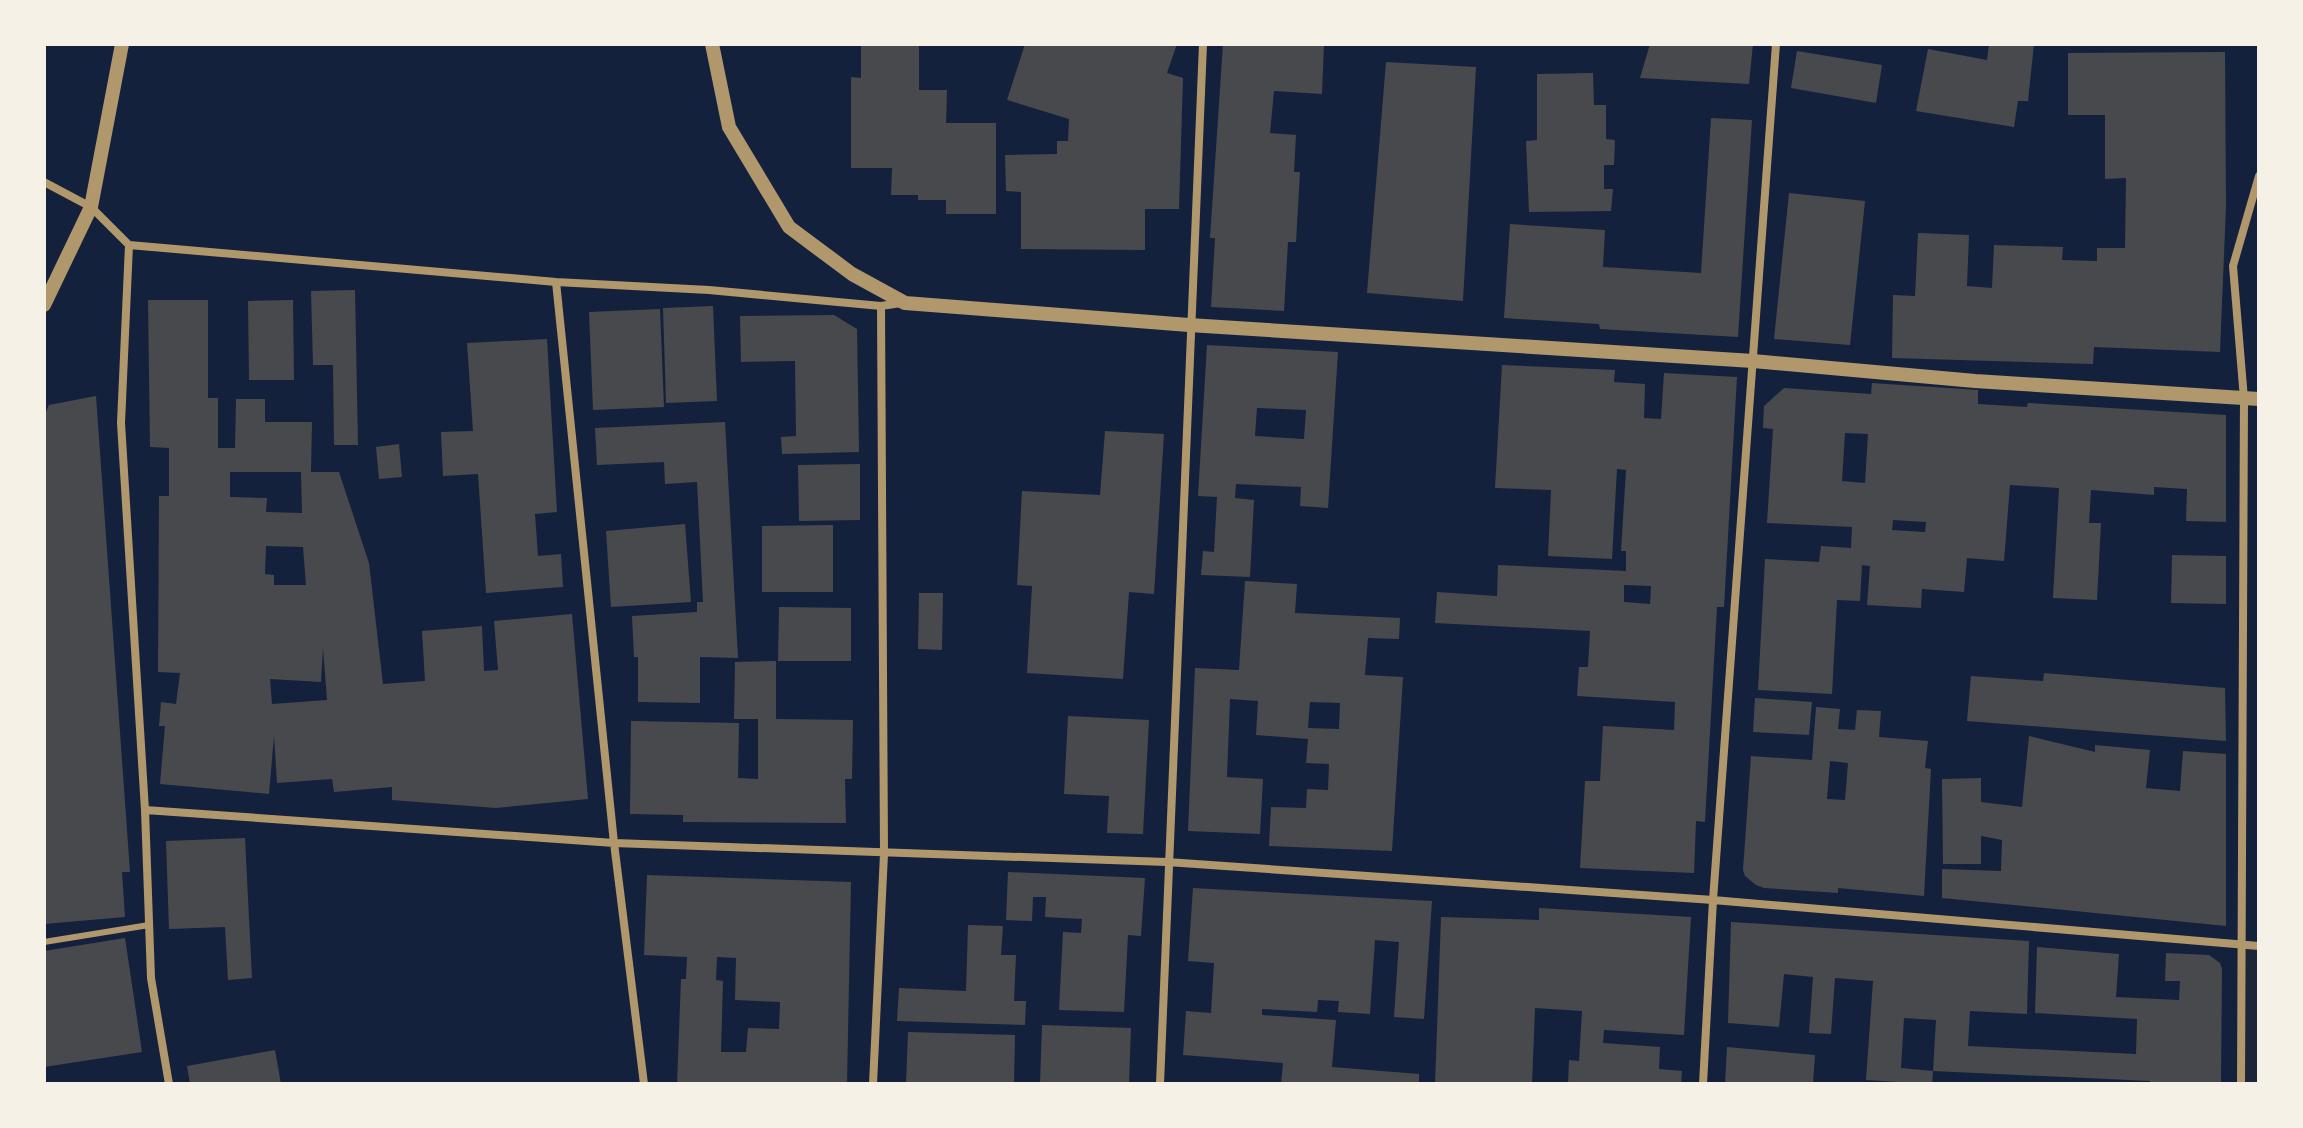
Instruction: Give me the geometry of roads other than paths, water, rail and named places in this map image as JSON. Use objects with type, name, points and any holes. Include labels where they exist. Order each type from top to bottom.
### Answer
[{"type":"street","points":[[44,305],[91,207],[122,44]]},
{"type":"street","points":[[712,44],[729,127],[789,227],[852,274],[905,303]]},
{"type":"street","points":[[1160,1084],[1203,44]]},
{"type":"street","points":[[1703,1084],[1713,900],[1776,44]]},
{"type":"street","points":[[2241,1084],[2252,399],[2233,266],[2259,176]]},
{"type":"street","points":[[44,182],[91,207],[129,245],[881,306],[905,303],[1189,325],[1753,361],[1975,381],[2252,399]]},
{"type":"street","points":[[129,245],[121,423],[145,810],[151,978],[169,1084]]},
{"type":"street","points":[[556,282],[614,843],[644,1084]]},
{"type":"street","points":[[873,1084],[884,854],[881,306]]},
{"type":"street","points":[[145,810],[614,843],[1167,862],[1713,900],[2259,946]]},
{"type":"lane","points":[[44,942],[149,925]]}]
